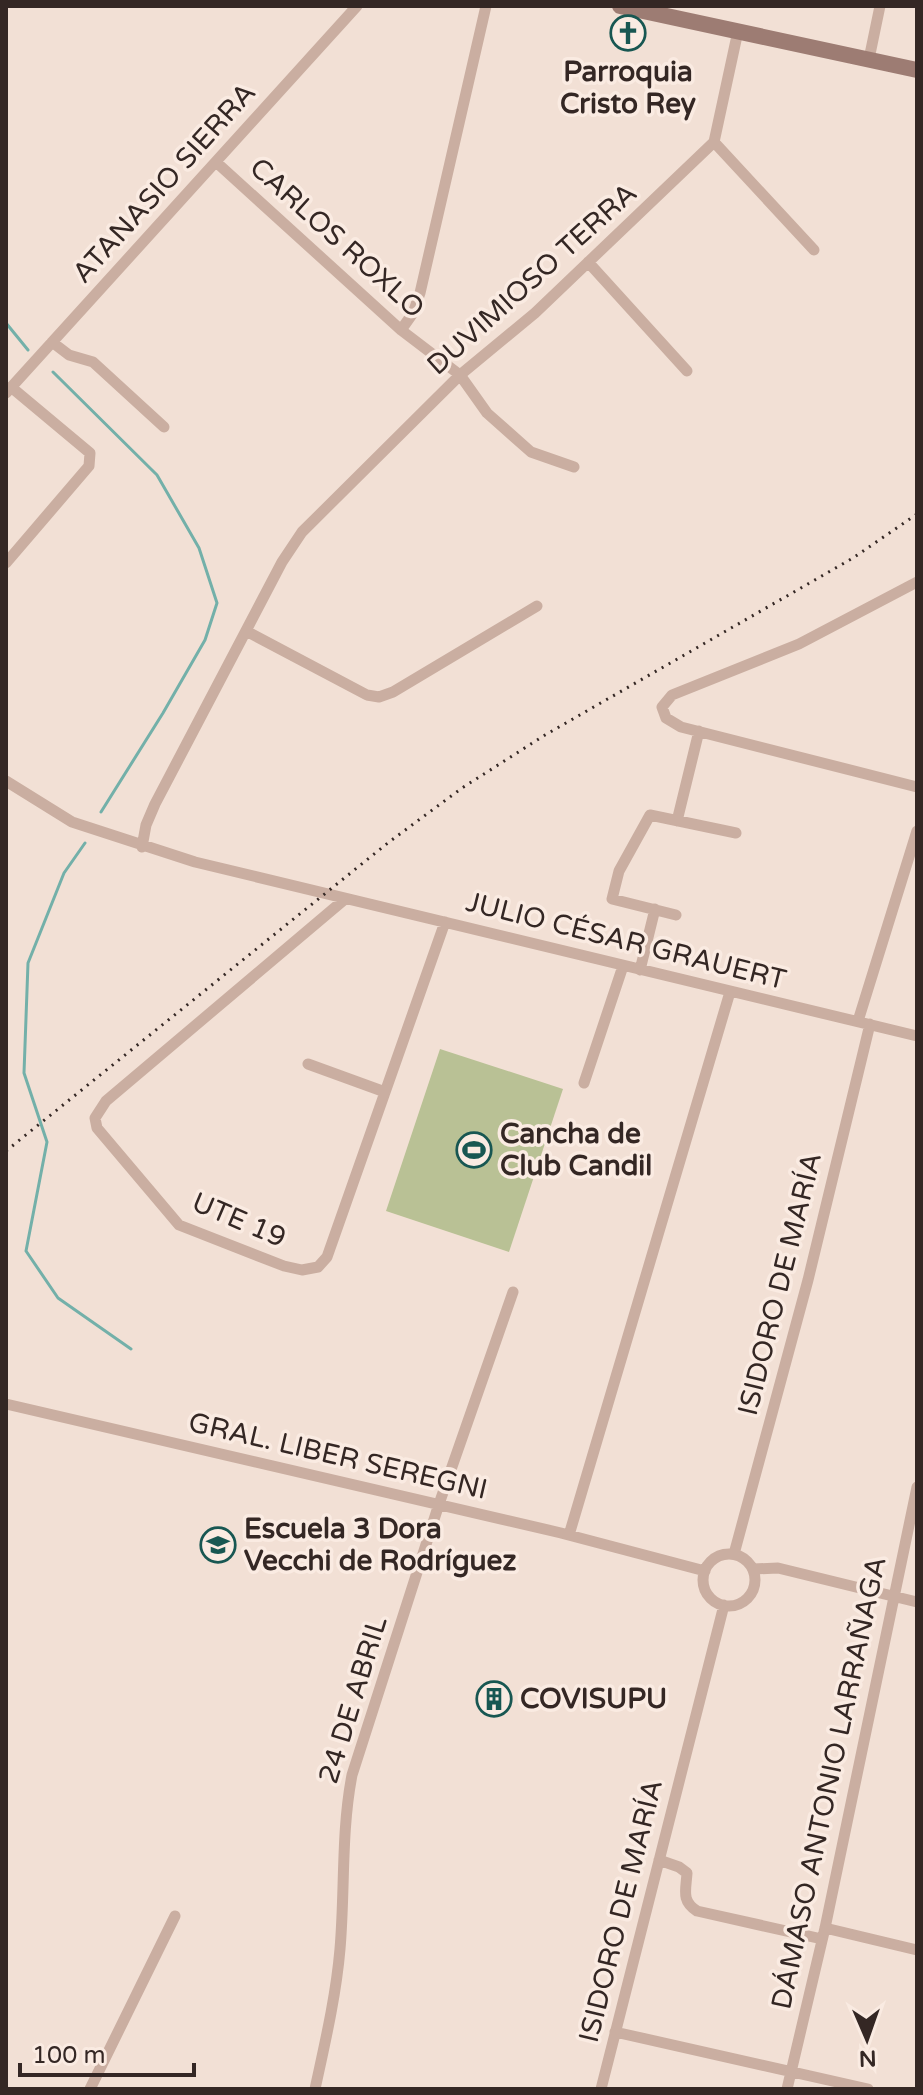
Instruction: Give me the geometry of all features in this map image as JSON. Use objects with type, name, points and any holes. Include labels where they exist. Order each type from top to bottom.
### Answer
[{"type":"street","name":"ATANASIO SIERRA","points":[[9,390],[357,6]]},
{"type":"street","points":[[401,330],[413,313],[420,293],[486,6]]},
{"type":"street","points":[[620,6],[653,10],[917,70]]},
{"type":"street","points":[[869,59],[880,6]]},
{"type":"street","points":[[738,31],[714,142],[814,250]]},
{"type":"street","name":"DUVIMIOSO TERRA","points":[[142,847],[146,825],[155,804],[282,562],[302,532],[460,375],[495,348],[714,142]]},
{"type":"street","name":"CARLOS ROXLO","points":[[216,162],[401,330],[460,375],[487,413],[531,452],[574,467]]},
{"type":"street","points":[[588,262],[687,371]]},
{"type":"street","points":[[52,342],[69,355],[93,362],[164,427]]},
{"type":"street","points":[[6,563],[89,466],[90,453],[9,390]]},
{"type":"street","points":[[917,582],[799,644],[672,695],[662,707],[663,714],[671,723],[917,787]]},
{"type":"street","points":[[246,631],[367,695],[379,697],[393,692],[537,606]]},
{"type":"street","points":[[677,821],[699,731]]},
{"type":"street","name":"JULIO CÉSAR GRAUERT","points":[[6,781],[58,815],[142,847],[323,895],[917,1036]]},
{"type":"street","points":[[676,915],[612,899],[619,871],[650,815],[736,833]]},
{"type":"street","name":"ISIDORO DE MARÍA","points":[[734,1554],[808,1280],[864,1022],[917,831]]},
{"type":"street","name":"UTE 19","points":[[345,899],[106,1101],[95,1118],[97,1128],[179,1225],[284,1266],[302,1270],[318,1267],[331,1247],[385,1092]]},
{"type":"street","points":[[640,970],[655,909]]},
{"type":"street","points":[[308,1064],[385,1092],[445,922]]},
{"type":"street","points":[[584,1083],[623,966]]},
{"type":"street","points":[[569,1535],[730,992]]},
{"type":"street","name":"24 DE ABRIL","points":[[315,2089],[328,2030],[340,1949],[347,1806],[352,1775],[439,1504],[513,1292]]},
{"type":"street","name":"GRAL. LIBER SEREGNI","points":[[6,1404],[569,1535],[705,1571]]},
{"type":"street","name":"DÁMASO ANTONIO LARRAÑAGA","points":[[787,2089],[823,1934],[917,1487]]},
{"type":"street","points":[[734,1554],[746,1559],[753,1569],[755,1583],[750,1596],[738,1604],[724,1605],[708,1595],[704,1584],[705,1571],[719,1556],[734,1554]]},
{"type":"street","points":[[753,1569],[778,1568],[917,1602]]},
{"type":"street","name":"ISIDORO DE MARÍA","points":[[601,2089],[724,1605]]},
{"type":"street","points":[[659,1860],[687,1873],[684,1895],[697,1911],[917,1950]]},
{"type":"street","points":[[90,2089],[175,1916]]},
{"type":"street","points":[[615,2032],[868,2089]]},
{"type":"green space","name":"Cancha de Club Candil","points":[[440,1049],[563,1089],[509,1252],[386,1211]]},
{"type":"waterway","points":[[6,323],[28,350]]},
{"type":"waterway","points":[[53,372],[157,475],[199,548],[217,603],[205,640],[101,812]]},
{"type":"waterway","points":[[85,843],[64,873],[28,963],[24,1073],[47,1142],[26,1251],[58,1298],[131,1349]]},
{"type":"railway","points":[[6,1151],[389,842],[462,788],[545,735],[853,558],[917,514]]},
{"type":"place","name":"Parroquia Cristo Rey","points":[[628,33]]},
{"type":"place","name":"Cancha de Club Candil","points":[[474,1150]]},
{"type":"place","name":"Escuela 3 Dora Vecchi de Rodríguez","points":[[218,1545]]},
{"type":"place","name":"COVISUPU","points":[[494,1699]]}]
